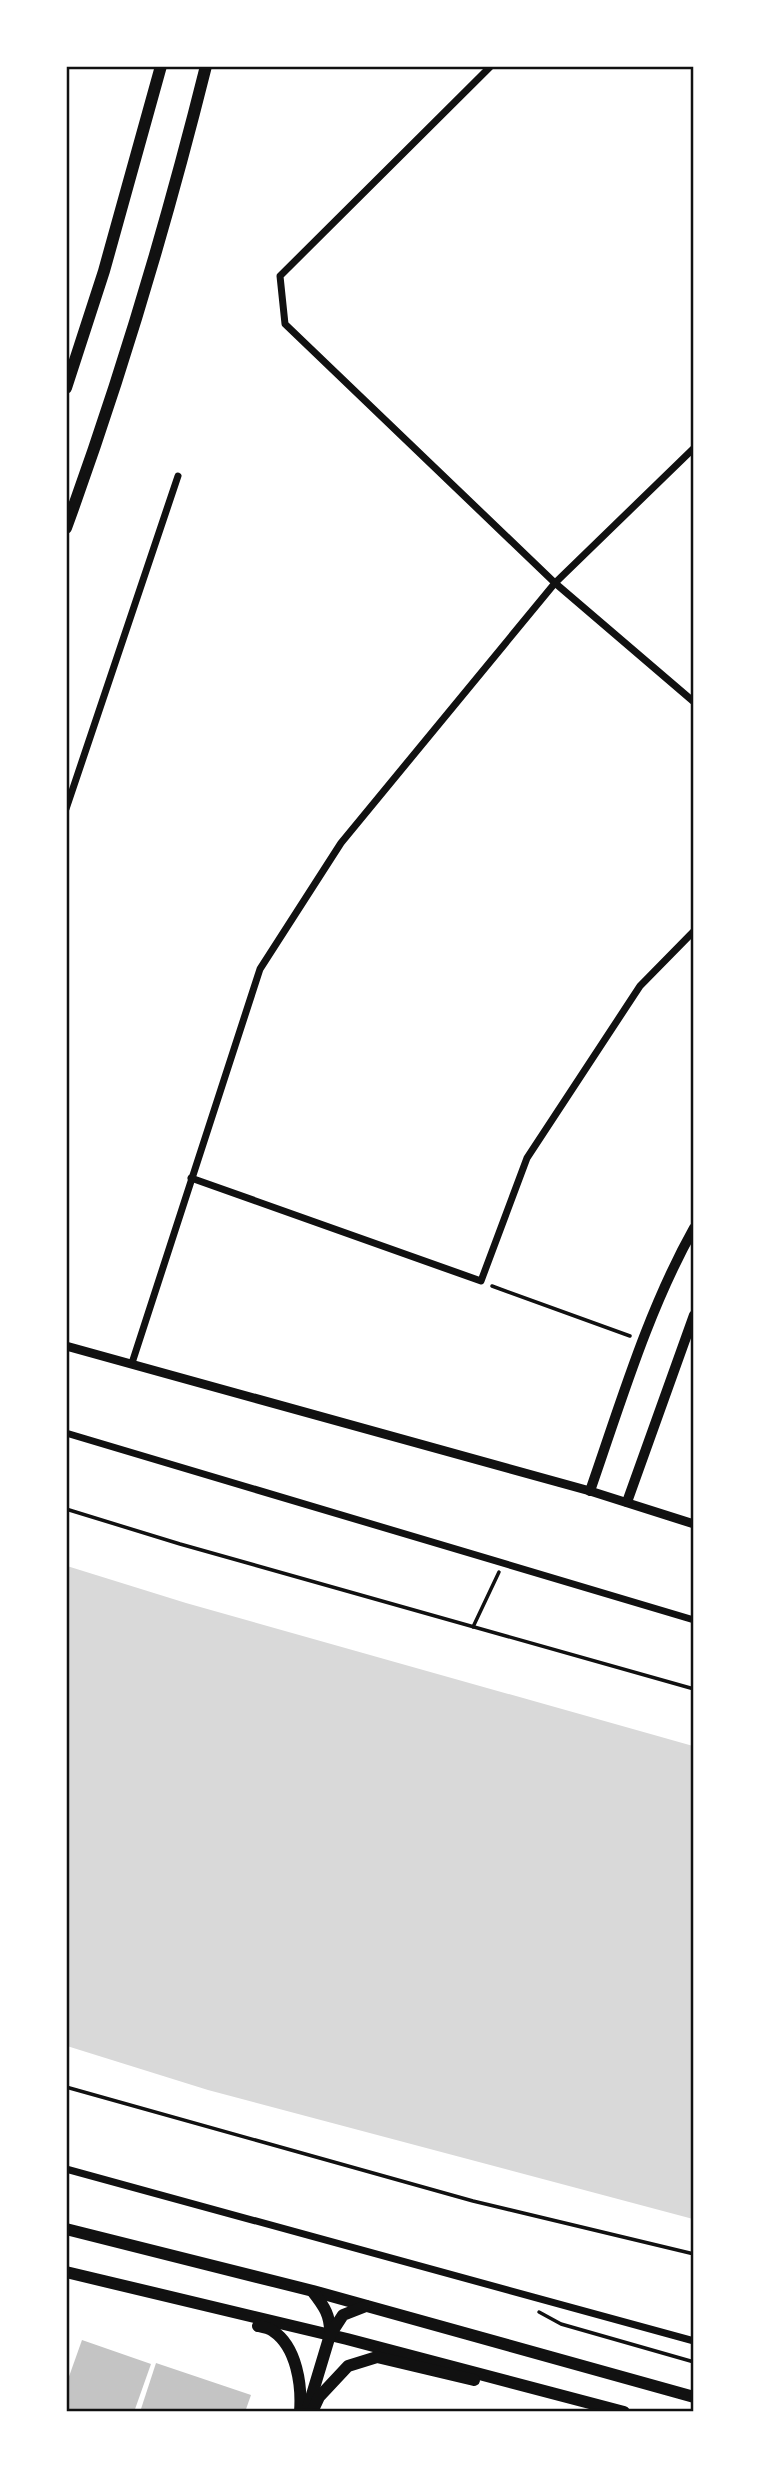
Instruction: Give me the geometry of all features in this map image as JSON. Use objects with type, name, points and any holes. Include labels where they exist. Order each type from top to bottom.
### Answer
[{"type":"highway","points":[[66,388],[104,271],[161,66]]},
{"type":"highway","points":[[66,528],[124,359],[205,66]]},
{"type":"highway","points":[[66,2229],[313,2291],[694,2398]]},
{"type":"highway","points":[[66,2272],[330,2335],[624,2412]]},
{"type":"highway","points":[[307,2412],[330,2335],[331,2321],[313,2291]]},
{"type":"highway","points":[[168,2297],[186,2308],[272,2330],[287,2344],[295,2364],[301,2391],[300,2412]]},
{"type":"highway","points":[[330,2335],[343,2315],[366,2306]]},
{"type":"highway","points":[[312,2412],[320,2397],[348,2366],[377,2357],[482,2382],[510,2381]]},
{"type":"main road","points":[[590,1491],[642,1341],[678,1255],[694,1228]]},
{"type":"main road","points":[[627,1502],[694,1315]]},
{"type":"street","points":[[491,66],[280,276],[285,324],[555,583],[694,702]]},
{"type":"street","points":[[132,1363],[260,969],[341,843],[555,583],[694,448]]},
{"type":"street","points":[[66,809],[177,476]]},
{"type":"street","points":[[191,1178],[481,1281],[527,1158],[640,986],[694,932]]},
{"type":"street","points":[[66,1346],[590,1491],[694,1524]]},
{"type":"street","points":[[66,1433],[694,1620]]},
{"type":"street","points":[[66,2169],[694,2341]]},
{"type":"path","points":[[481,1281],[642,1341]]},
{"type":"path","points":[[66,1509],[694,1689]]},
{"type":"path","points":[[473,1627],[503,1563]]},
{"type":"path","points":[[66,2087],[473,2201],[694,2254]]},
{"type":"path","points":[[529,2307],[561,2324],[694,2362]]},
{"type":"shaded area","points":[[67,1566],[186,1603],[693,1746],[693,2219],[208,2090],[67,2046]]},
{"type":"building","points":[[82,2340],[151,2364],[134,2412],[66,2412],[66,2385]]},
{"type":"building","points":[[156,2363],[251,2395],[245,2412],[140,2412]]}]
